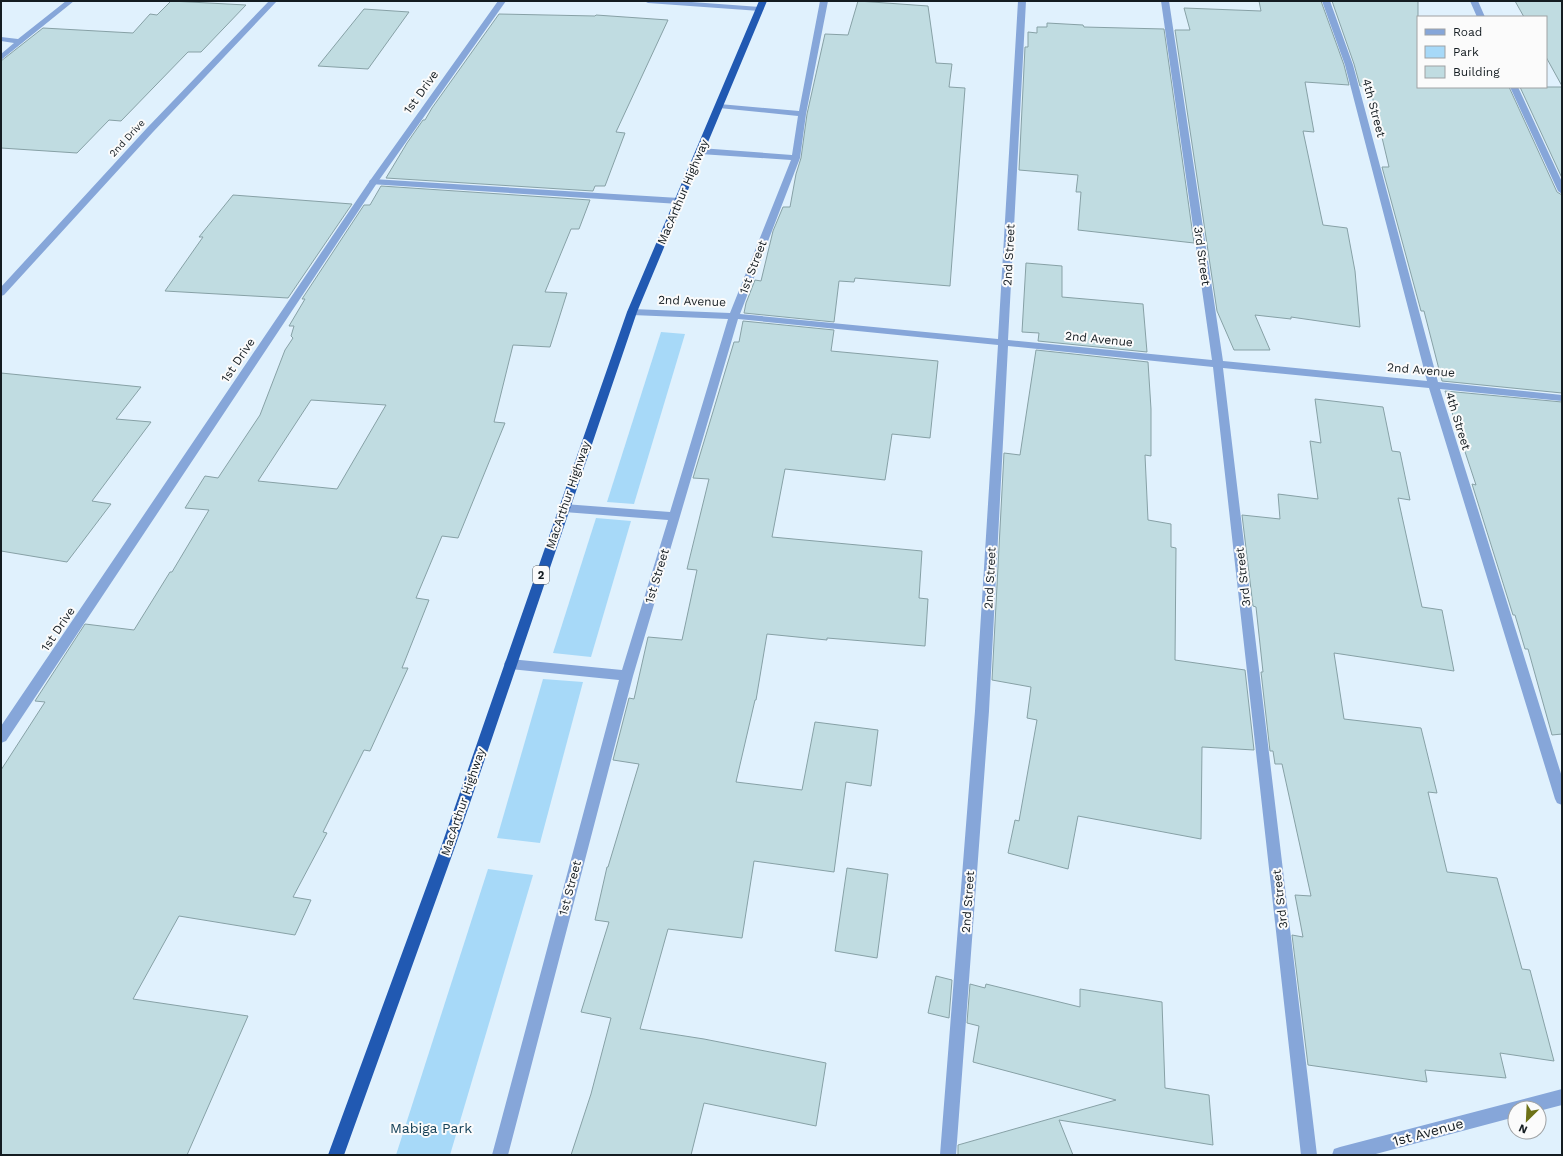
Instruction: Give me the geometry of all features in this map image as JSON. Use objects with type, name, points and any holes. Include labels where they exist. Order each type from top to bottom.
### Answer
[{"type":"highway","name":"MacArthur Highway","points":[[336,1155],[448,847],[632,312],[762,5]]},
{"type":"street","points":[[1,58],[70,1]]},
{"type":"street","name":"2nd Drive","points":[[1,293],[150,130],[273,1]]},
{"type":"street","name":"1st Drive","points":[[1,737],[373,182],[502,1]]},
{"type":"street","points":[[648,1],[762,5]]},
{"type":"street","name":"1st Street","points":[[500,1155],[627,676],[734,316],[796,158],[802,114],[824,1]]},
{"type":"street","name":"2nd Street","points":[[948,1155],[982,711],[1004,343],[1022,1]]},
{"type":"street","name":"3rd Street","points":[[1165,1],[1218,364],[1309,1155]]},
{"type":"street","name":"4th Street","points":[[1326,1],[1349,65],[1433,384],[1562,799]]},
{"type":"street","points":[[1474,1],[1481,16]]},
{"type":"street","points":[[1,39],[20,41]]},
{"type":"street","points":[[1514,88],[1562,191]]},
{"type":"street","points":[[719,106],[802,114]]},
{"type":"street","points":[[700,151],[796,158]]},
{"type":"street","points":[[373,182],[679,201]]},
{"type":"street","name":"2nd Avenue","points":[[632,312],[734,316],[1433,384],[1562,398]]},
{"type":"street","points":[[564,508],[675,516]]},
{"type":"street","points":[[510,664],[627,676]]},
{"type":"street","points":[[1547,1100],[1562,1096]]},
{"type":"street","name":"1st Avenue","points":[[1340,1155],[1507,1111]]},
{"type":"green space","points":[[661,332],[685,334],[634,504],[607,502]]},
{"type":"green space","points":[[596,518],[631,521],[591,657],[553,653]]},
{"type":"green space","points":[[543,679],[583,682],[540,843],[497,838]]},
{"type":"green space","name":"Mabiga Park","points":[[488,869],[533,875],[450,1155],[396,1155]]},
{"type":"building","points":[[171,1],[246,5],[201,52],[188,52],[121,121],[109,120],[77,153],[1,148],[1,61],[43,28],[133,33],[150,14],[157,15]]},
{"type":"building","points":[[858,1],[928,6],[936,63],[952,64],[949,87],[965,88],[950,286],[855,278],[854,282],[839,281],[834,322],[744,313],[746,303],[755,280],[761,281],[773,231],[783,207],[790,207],[796,174],[801,158],[807,114],[825,34],[848,35]]},
{"type":"building","points":[[1259,1],[1321,1],[1344,65],[1349,85],[1305,82],[1314,132],[1303,131],[1323,225],[1347,228],[1355,271],[1360,327],[1291,317],[1291,319],[1255,315],[1270,350],[1234,350],[1217,311],[1175,30],[1190,30],[1184,8],[1261,11]]},
{"type":"building","points":[[1332,1],[1418,1],[1417,88],[1509,88],[1557,192],[1562,195],[1562,393],[1442,381],[1424,311],[1421,311],[1382,167],[1389,167],[1370,87],[1360,86]]},
{"type":"building","points":[[1515,1],[1562,1],[1562,86],[1547,59],[1547,16],[1523,16]]},
{"type":"building","points":[[364,9],[409,12],[368,69],[318,66]]},
{"type":"building","points":[[499,14],[596,15],[668,20],[616,132],[625,133],[605,186],[595,186],[593,191],[386,178],[407,143],[423,120],[425,120]]},
{"type":"building","points":[[1047,23],[1083,25],[1084,27],[1164,29],[1194,243],[1078,230],[1081,192],[1076,192],[1078,175],[1019,170],[1025,47],[1028,47],[1028,32],[1037,33],[1037,27],[1047,27]]},
{"type":"building","points":[[1562,87],[1562,178],[1520,88]]},
{"type":"building","points":[[381,186],[590,200],[579,229],[571,229],[545,292],[567,293],[550,347],[513,345],[494,422],[505,423],[458,538],[442,536],[416,598],[429,600],[402,668],[408,668],[370,751],[364,750],[323,832],[327,833],[293,897],[311,900],[295,935],[179,916],[133,999],[248,1016],[187,1155],[1,1155],[1,770],[45,702],[35,701],[85,624],[134,630],[170,572],[172,572],[209,510],[185,508],[205,476],[218,478],[260,415],[285,350],[293,338],[291,336],[294,326],[289,326],[305,299],[302,299],[364,205],[370,205]],"holes":[[[311,400],[386,405],[337,489],[258,481]]]},
{"type":"building","points":[[233,195],[352,204],[288,298],[165,291],[203,237],[199,237]]},
{"type":"building","points":[[1026,263],[1062,266],[1062,297],[1143,304],[1147,352],[1038,341],[1039,333],[1022,332]]},
{"type":"building","points":[[743,321],[834,330],[831,351],[938,361],[930,438],[892,434],[885,480],[785,469],[772,537],[922,551],[919,598],[928,599],[925,646],[827,638],[827,640],[767,634],[756,700],[736,782],[802,790],[815,722],[878,730],[871,786],[846,782],[834,872],[754,861],[742,938],[668,929],[640,1029],[704,1039],[826,1063],[816,1126],[704,1103],[691,1155],[571,1155],[591,1094],[611,1018],[581,1012],[609,922],[595,920],[607,867],[639,764],[613,760],[629,698],[634,699],[648,637],[682,640],[697,570],[687,569],[709,479],[693,478],[734,342],[739,342]]},
{"type":"building","points":[[1036,350],[1148,362],[1151,409],[1151,456],[1145,455],[1148,520],[1171,524],[1171,547],[1176,548],[1175,660],[1245,670],[1254,750],[1202,747],[1201,839],[1078,816],[1068,869],[1008,853],[1015,820],[1019,821],[1037,720],[1027,718],[1031,687],[992,680],[1004,453],[1020,455]]},
{"type":"building","points":[[1,373],[141,387],[116,419],[151,422],[92,501],[111,504],[67,562],[1,551]]},
{"type":"building","points":[[1445,391],[1562,402],[1562,734],[1552,735],[1528,649],[1525,649],[1515,615],[1513,615],[1472,484],[1476,485]]},
{"type":"building","points":[[1315,399],[1383,407],[1392,451],[1400,452],[1410,500],[1398,498],[1422,607],[1442,610],[1454,671],[1334,653],[1344,719],[1421,728],[1437,793],[1428,792],[1447,872],[1497,878],[1522,969],[1530,970],[1554,1061],[1500,1053],[1506,1078],[1425,1070],[1427,1082],[1308,1065],[1292,935],[1303,937],[1295,895],[1311,896],[1282,764],[1275,764],[1273,751],[1270,751],[1261,672],[1263,672],[1256,607],[1253,606],[1242,515],[1280,519],[1278,494],[1318,499],[1310,441],[1321,443]]},
{"type":"building","points":[[847,868],[888,874],[877,958],[835,951]]},
{"type":"building","points":[[936,976],[952,980],[949,1018],[928,1013]]},
{"type":"building","points":[[970,984],[985,988],[986,984],[1080,1007],[1080,989],[1162,1002],[1165,1088],[1209,1095],[1213,1145],[1059,1120],[1073,1155],[958,1155],[958,1145],[1116,1100],[973,1062],[979,1026],[967,1023]]}]
